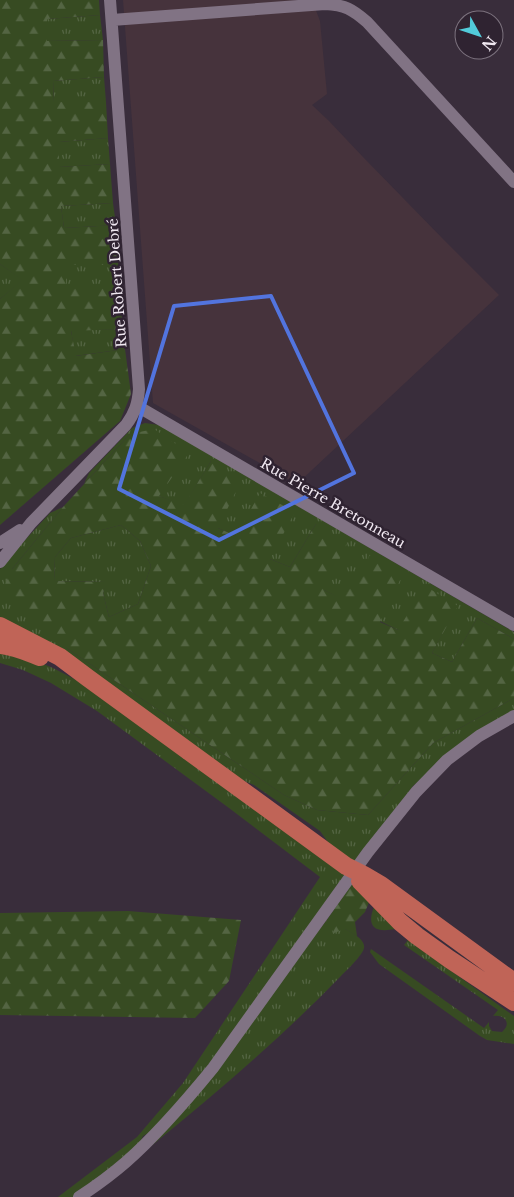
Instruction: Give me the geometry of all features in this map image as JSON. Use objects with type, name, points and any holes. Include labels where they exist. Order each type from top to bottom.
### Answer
[{"type":"highway","points":[[0,626],[60,657],[346,866],[410,930],[448,959],[514,1002]]},
{"type":"highway","points":[[0,645],[40,657],[88,678]]},
{"type":"highway","points":[[346,866],[364,874],[514,982]]},
{"type":"street","name":"Rue Robert Debré","points":[[31,522],[126,425],[137,406],[139,389],[138,369],[110,0]]},
{"type":"street","points":[[112,20],[325,4],[337,4],[347,7],[367,22],[512,177]]},
{"type":"street","name":"Rue Pierre Bretonneau","points":[[137,406],[514,625]]},
{"type":"street","points":[[0,544],[31,522]]},
{"type":"street","points":[[0,562],[31,522]]},
{"type":"street","points":[[80,1197],[104,1180],[148,1142],[213,1068],[368,852],[416,792],[447,760],[479,736],[514,716]]},
{"type":"highlighted area","points":[[271,296],[354,473],[219,540],[119,489],[174,306]]},
{"type":"shaded area","points":[[123,0],[312,0],[320,21],[327,94],[312,105],[499,295],[297,484],[153,403]]},
{"type":"green space","points":[[0,0],[99,0],[100,15],[47,19],[47,41],[103,40],[104,77],[53,81],[54,102],[106,102],[108,138],[59,142],[59,167],[110,164],[113,203],[61,206],[64,228],[116,225],[119,265],[66,265],[66,288],[121,288],[122,329],[71,331],[76,356],[125,349],[131,394],[120,421],[0,525],[0,299],[22,280],[0,264]]},
{"type":"green space","points":[[100,15],[103,40],[47,41],[47,19]]},
{"type":"green space","points":[[104,77],[106,102],[54,102],[53,81]]},
{"type":"green space","points":[[108,138],[110,164],[59,167],[59,142]]},
{"type":"green space","points":[[113,203],[116,225],[64,228],[61,206]]},
{"type":"green space","points":[[0,264],[23,280],[0,299]]},
{"type":"green space","points":[[66,265],[119,265],[121,288],[66,288]]},
{"type":"green space","points":[[122,329],[125,349],[75,356],[71,330]]},
{"type":"green space","points":[[145,423],[159,425],[514,632],[514,639],[477,618],[452,662],[432,653],[457,606],[398,630],[324,590],[316,524],[290,567],[270,559],[236,536],[218,528],[211,461],[184,506],[159,496],[130,434],[84,484],[89,473],[132,428]]},
{"type":"green space","points":[[154,429],[189,453],[159,496],[184,505],[211,461],[241,481],[218,528],[236,536],[260,493],[295,512],[270,559],[290,567],[316,524],[347,544],[324,590],[343,599],[370,555],[403,574],[380,622],[398,630],[425,586],[458,606],[432,653],[452,662],[477,618],[514,639],[514,698],[433,743],[368,815],[317,810],[284,795],[68,649],[4,587],[12,569],[63,507],[130,434]],"holes":[[[121,525],[140,541],[151,566],[138,604],[109,617],[103,593],[107,582],[54,581],[55,557],[71,538]]]},
{"type":"green space","points":[[63,507],[12,569],[68,649],[284,795],[317,810],[368,815],[433,743],[514,698],[514,712],[450,753],[413,786],[355,864],[333,849],[320,831],[254,785],[230,775],[0,619],[0,569],[50,513]]},
{"type":"green space","points":[[121,525],[140,541],[151,566],[138,604],[109,617],[103,593],[106,582],[54,581],[55,557],[71,538]]},
{"type":"green space","points":[[0,652],[22,655],[80,682],[346,876],[202,1075],[152,1131],[143,1136],[139,1145],[73,1197],[58,1197],[137,1137],[183,1083],[320,877],[97,711],[51,683],[23,670],[0,663]]},
{"type":"green space","points":[[353,882],[370,900],[365,912],[355,922],[357,936],[345,929],[334,933],[326,921]]},
{"type":"green space","points":[[374,907],[395,929],[382,930],[374,927],[371,919]]},
{"type":"green space","points":[[128,911],[241,920],[229,981],[195,1018],[0,1015],[0,913]]},
{"type":"green space","points":[[326,921],[349,931],[360,939],[364,944],[361,955],[318,1000],[224,1086],[150,1147]]},
{"type":"green space","points":[[408,940],[514,1016],[514,1044],[487,1040],[480,1036],[379,964],[370,952],[371,949],[484,1028],[489,1022],[492,1031],[502,1032],[505,1029],[507,1026],[506,1020],[493,1016],[498,1010],[404,945]]}]
